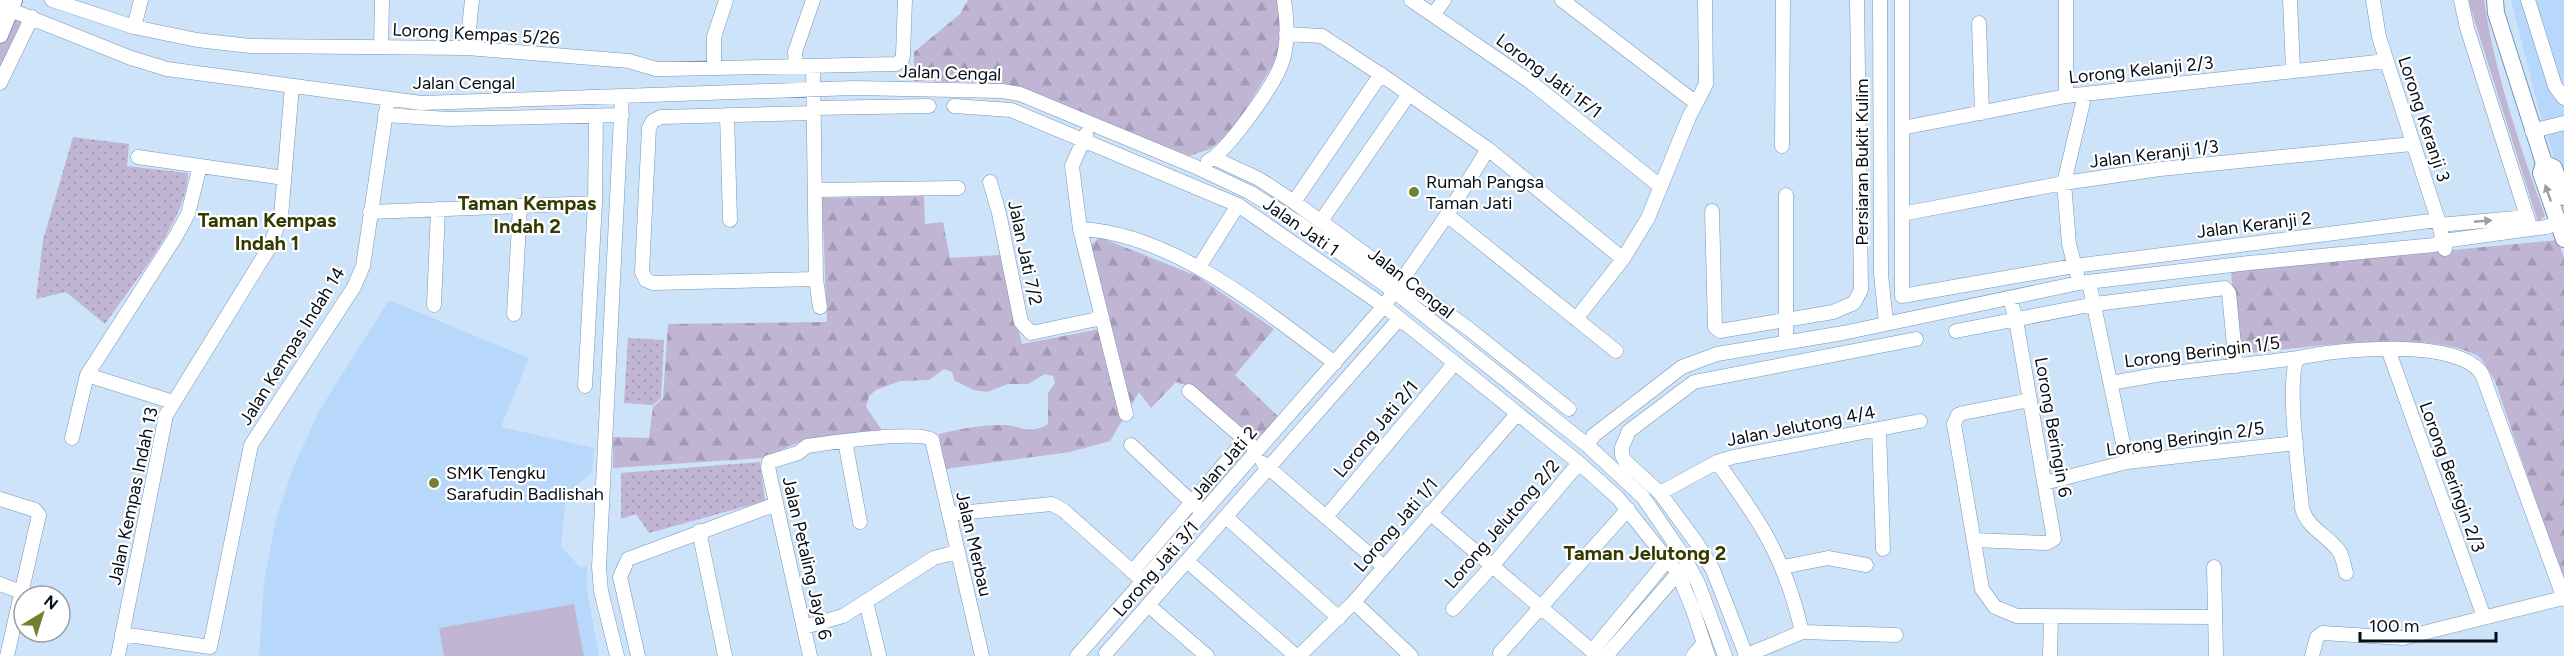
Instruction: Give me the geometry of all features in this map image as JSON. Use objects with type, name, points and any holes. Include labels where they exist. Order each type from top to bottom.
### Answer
[{"type":"main road","points":[[2495,0],[2496,13],[2544,163],[2541,173],[2562,230]]},
{"type":"main road","points":[[0,35],[6,5]]},
{"type":"main road","points":[[2544,163],[2554,168],[2564,197]]},
{"type":"street","points":[[0,83],[35,19],[51,0]]},
{"type":"street","name":"Lorong Kempas 5/26","points":[[51,0],[134,27],[197,40],[250,46],[467,48],[629,61],[656,69],[896,63],[902,60],[905,0]]},
{"type":"street","points":[[134,27],[141,0]]},
{"type":"street","points":[[381,47],[382,0]]},
{"type":"street","points":[[467,48],[472,0]]},
{"type":"street","points":[[714,67],[714,37],[726,0]]},
{"type":"street","points":[[796,66],[795,52],[813,0]]},
{"type":"street","points":[[1196,167],[1214,158],[1236,137],[1281,66],[1286,45],[1284,0]]},
{"type":"street","name":"Lorong Jati 1F/1","points":[[1412,0],[1532,83],[1661,187]]},
{"type":"street","points":[[1434,14],[1444,0]]},
{"type":"street","points":[[1562,0],[1696,103]]},
{"type":"street","points":[[1576,319],[1623,259],[1648,218],[1706,84],[1705,0]]},
{"type":"street","points":[[1782,146],[1783,0]]},
{"type":"street","points":[[1712,211],[1715,327],[1720,331],[1833,312],[1854,303],[1862,290],[1857,0]]},
{"type":"street","name":"Persiaran Bukit Kulim","points":[[1880,0],[1881,274],[1886,323]]},
{"type":"street","points":[[1902,0],[1902,214]]},
{"type":"street","points":[[2066,0],[2066,96]]},
{"type":"street","points":[[2290,0],[2293,72]]},
{"type":"street","name":"Lorong Keranji 3","points":[[2373,0],[2379,37],[2386,61],[2439,222],[2441,245]]},
{"type":"street","points":[[2461,0],[2467,28],[2529,223]]},
{"type":"street","points":[[2528,0],[2554,86],[2564,98]]},
{"type":"street","name":"Jalan Cengal","points":[[6,5],[131,58],[157,66],[194,74],[421,103],[854,88],[1002,91],[1020,94],[1196,167],[1251,194],[1398,285],[1587,445],[1643,497],[1684,557],[1709,608],[1725,656]]},
{"type":"street","points":[[1979,23],[1982,113]]},
{"type":"street","points":[[1286,34],[1322,36],[1381,74],[1488,149],[1623,259]]},
{"type":"street","name":"Lorong Kelanji 2/3","points":[[1902,128],[2066,96],[2386,61]]},
{"type":"street","points":[[813,66],[816,279],[820,307]]},
{"type":"street","points":[[1294,202],[1381,74]]},
{"type":"street","name":"Jalan Kempas Indah 13","points":[[118,656],[166,415],[269,248],[281,217],[292,86]]},
{"type":"street","points":[[1321,221],[1409,94]]},
{"type":"street","points":[[2085,94],[2064,183],[2068,236],[2074,266],[2095,304],[2127,462]]},
{"type":"street","points":[[617,656],[601,591],[599,567],[622,96]]},
{"type":"street","name":"Jalan Kempas Indah 14","points":[[123,634],[210,647],[251,445],[354,287],[363,266],[388,99]]},
{"type":"street","points":[[816,279],[654,283],[646,280],[642,272],[649,128],[653,121],[662,117],[929,106]]},
{"type":"street","name":"Jalan Jati 1","points":[[954,106],[1011,110],[1238,205],[1384,306],[1579,463],[1628,509],[1673,566],[1693,609],[1706,650]]},
{"type":"street","points":[[385,115],[449,119],[622,116]]},
{"type":"street","points":[[585,386],[595,203],[596,116]]},
{"type":"street","points":[[727,116],[730,220]]},
{"type":"street","points":[[1090,123],[1072,166],[1080,229],[1126,414]]},
{"type":"street","points":[[2532,131],[2564,123]]},
{"type":"street","name":"Jalan Keranji 1/3","points":[[1902,214],[2064,183],[2160,169],[2412,144]]},
{"type":"street","points":[[1398,285],[1447,215],[1488,149]]},
{"type":"street","points":[[138,157],[284,178]]},
{"type":"street","points":[[1214,158],[1259,179],[1321,221],[1398,285],[1569,409]]},
{"type":"street","points":[[72,438],[87,375],[188,214],[200,166]]},
{"type":"street","name":"Jalan Jati 7/2","points":[[990,182],[999,213],[1021,322],[1026,330],[1031,333],[1102,318]]},
{"type":"street","points":[[815,190],[958,188]]},
{"type":"street","points":[[1786,195],[1786,342]]},
{"type":"street","points":[[370,212],[595,203]]},
{"type":"street","points":[[1199,267],[1238,205]]},
{"type":"street","points":[[514,314],[519,206]]},
{"type":"street","points":[[434,305],[438,209]]},
{"type":"street","name":"Jalan Keranji 2","points":[[1902,214],[1902,296],[2074,266],[2439,222],[2529,223]]},
{"type":"street","points":[[1447,215],[1616,351]]},
{"type":"street","points":[[2441,245],[2529,223],[2562,230]]},
{"type":"street","points":[[1080,229],[1119,233],[1199,267],[1335,363]]},
{"type":"street","points":[[1587,445],[1594,435],[1682,367],[1717,354],[1843,333],[2084,283],[2562,230]]},
{"type":"street","name":"Jalan Jati 2","points":[[1077,656],[1137,576],[1204,513],[1384,306],[1398,285]]},
{"type":"street","points":[[1956,331],[2095,304],[2228,289],[2236,366]]},
{"type":"street","name":"Lorong Beringin 6","points":[[1974,540],[2047,543],[2054,539],[2010,298]]},
{"type":"street","name":"Lorong Jati 3/1","points":[[1107,655],[1148,605],[1399,319]]},
{"type":"street","points":[[1843,333],[1846,353]]},
{"type":"street","points":[[1896,635],[1802,632],[1746,656],[1713,570],[1696,542],[1660,493],[1625,461],[1622,447],[1629,431],[1694,382],[1916,339]]},
{"type":"street","name":"Lorong Beringin 1/5","points":[[2111,383],[2156,375],[2236,366],[2296,364],[2317,354],[2388,349],[2437,351],[2470,362],[2482,374],[2563,594]]},
{"type":"street","name":"Lorong Beringin 2/3","points":[[2388,349],[2484,617]]},
{"type":"street","name":"Lorong Jati 2/1","points":[[1326,517],[1454,364]]},
{"type":"street","points":[[2296,364],[2296,443],[2302,508],[2310,524],[2340,553],[2346,573]]},
{"type":"street","points":[[87,375],[173,402]]},
{"type":"street","points":[[1189,391],[1245,440],[1269,468],[1384,567]]},
{"type":"street","points":[[2030,400],[1963,413],[1956,418],[1954,428],[1982,589],[1995,607],[2017,616],[2215,617]]},
{"type":"street","name":"Lorong Jati 1/1","points":[[1297,656],[1354,602],[1517,414]]},
{"type":"street","name":"Jalan Jelutong 4/4","points":[[1660,493],[1717,462],[1760,451],[1920,421]]},
{"type":"street","points":[[1879,429],[1883,549]]},
{"type":"street","name":"Jalan Merbau","points":[[844,441],[923,436],[932,440],[982,656]]},
{"type":"street","points":[[949,514],[1052,504],[1063,510],[1137,576],[1192,503],[1245,440]]},
{"type":"street","points":[[844,441],[860,522]]},
{"type":"street","name":"Jalan Petaling Jaya 6","points":[[810,656],[768,467],[770,462],[798,453],[807,446],[844,441]]},
{"type":"street","name":"Lorong Beringin 2/5","points":[[2044,483],[2127,462],[2296,443]]},
{"type":"street","points":[[1131,445],[1204,513]]},
{"type":"street","points":[[1717,462],[1763,528],[1784,567],[1802,632]]},
{"type":"street","name":"Lorong Jelutong 2/2","points":[[1453,609],[1493,566],[1579,463]]},
{"type":"street","points":[[0,499],[35,510],[39,515],[23,584]]},
{"type":"street","points":[[638,656],[620,577],[623,565],[632,556],[776,504]]},
{"type":"street","points":[[1500,653],[1628,509]]},
{"type":"street","points":[[1430,513],[1595,653],[1673,566],[1684,557]]},
{"type":"street","points":[[1226,517],[1339,618]]},
{"type":"street","points":[[699,531],[725,656]]},
{"type":"street","points":[[804,627],[843,616],[934,558],[957,552]]},
{"type":"street","points":[[1784,567],[1828,558],[1866,566]]},
{"type":"street","points":[[1187,561],[1297,656]]},
{"type":"street","points":[[1606,656],[1673,566]]},
{"type":"street","points":[[2214,567],[2216,656]]},
{"type":"street","points":[[2312,656],[2317,637],[2323,633],[2403,638],[2563,594]]},
{"type":"street","points":[[866,602],[879,655]]},
{"type":"street","points":[[1354,602],[1411,656]]},
{"type":"street","points":[[1148,605],[1207,656]]},
{"type":"street","points":[[2050,656],[2051,617]]},
{"type":"street","points":[[7,656],[12,633]]},
{"type":"street","points":[[1090,640],[1107,655]]},
{"type":"street","points":[[1693,656],[1706,650]]},
{"type":"shaded area","points":[[2511,0],[2564,0],[2564,187],[2541,118]]},
{"type":"shaded area","name":"SMK Tengku Sarafudin Badlishah","points":[[389,300],[529,358],[501,427],[594,448],[592,472],[566,495],[561,547],[580,567],[587,566],[587,590],[599,656],[259,656],[264,582],[275,523],[293,468],[319,411]]},
{"type":"green space","points":[[968,0],[1279,0],[1281,44],[1274,63],[1231,133],[1210,149],[1189,156],[1021,87],[971,82],[914,81],[914,52],[960,14]]},
{"type":"green space","points":[[2468,0],[2484,0],[2501,82],[2545,216],[2538,222]]},
{"type":"green space","points":[[12,9],[32,17],[0,85],[0,35]]},
{"type":"green space","points":[[73,137],[129,144],[127,166],[188,173],[185,192],[168,231],[156,252],[105,324],[66,292],[36,299],[43,240]]},
{"type":"green space","points":[[924,196],[925,224],[943,222],[950,258],[1000,255],[1022,344],[1110,327],[1091,246],[1099,237],[1197,276],[1274,329],[1235,375],[1281,419],[1257,446],[1190,386],[1176,382],[1151,408],[1139,392],[1110,441],[1070,452],[945,469],[939,434],[993,425],[1008,425],[1029,430],[1041,428],[1048,424],[1048,393],[1055,383],[1053,376],[1045,374],[1028,384],[1008,384],[987,392],[974,390],[955,381],[952,372],[944,369],[929,380],[900,381],[876,390],[869,396],[866,407],[884,433],[800,442],[762,458],[613,468],[613,437],[649,438],[653,407],[663,398],[668,324],[827,322],[822,198]]},
{"type":"green space","points":[[2558,240],[2564,258],[2564,584],[2495,381],[2479,357],[2453,347],[2393,342],[2360,342],[2238,354],[2231,271]]},
{"type":"green space","points":[[628,338],[664,340],[661,398],[653,405],[624,403]]},
{"type":"green space","points":[[760,462],[765,501],[649,533],[636,514],[621,519],[621,473]]},
{"type":"green space","points":[[574,604],[584,656],[444,656],[439,628]]},
{"type":"place","name":"Rumah Pangsa Taman Jati","points":[[1414,192]]},
{"type":"place","name":"SMK Tengku Sarafudin Badlishah","points":[[434,483]]},
{"type":"district","name":"Taman Kempas Indah 2","points":[[527,214]]},
{"type":"district","name":"Taman Kempas Indah 1","points":[[267,232]]},
{"type":"district","name":"Taman Jelutong 2","points":[[1645,553]]}]
